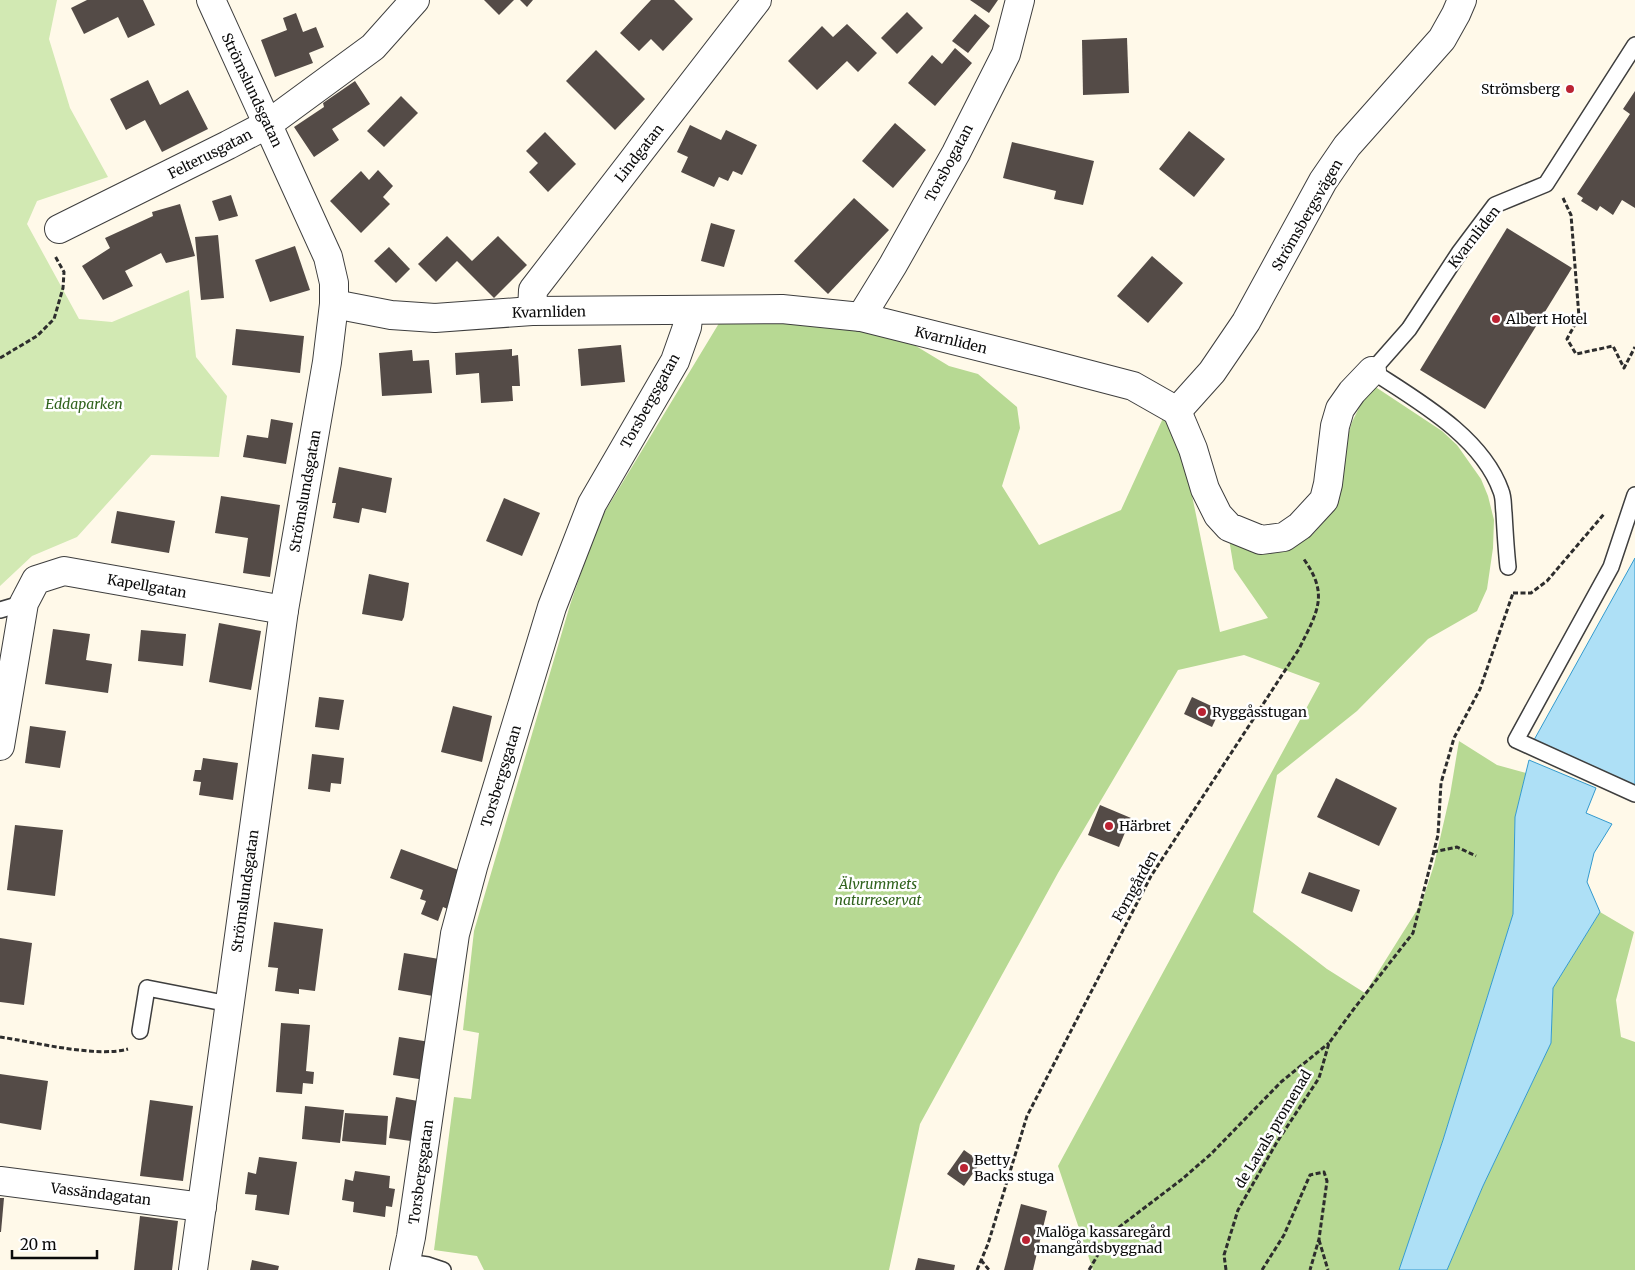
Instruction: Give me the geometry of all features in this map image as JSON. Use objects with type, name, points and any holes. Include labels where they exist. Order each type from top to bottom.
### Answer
[{"type":"street","name":"Strömslundsgatan","points":[[193,1270],[284,610],[327,362],[334,304],[334,283],[328,257],[211,0]]},
{"type":"street","name":"Felterusgatan","points":[[59,229],[228,146],[268,124],[374,47],[415,0]]},
{"type":"street","name":"Lindgatan","points":[[532,311],[533,290],[757,0]]},
{"type":"street","name":"Torsbogatan","points":[[861,317],[956,152],[1006,54],[1020,0]]},
{"type":"street","name":"Strömsbergsvägen","points":[[1176,411],[1212,372],[1246,322],[1323,181],[1347,146],[1442,39],[1462,0]]},
{"type":"street","name":"Kvarnliden","points":[[334,304],[391,315],[435,318],[532,311],[782,309],[861,317],[1133,386],[1176,411]]},
{"type":"street","name":"Torsbergsgatan","points":[[405,1266],[414,1218],[455,934],[473,867],[552,607],[592,504],[675,360],[687,327],[689,310]]},
{"type":"street","name":"Kvarnliden","points":[[1284,538],[1300,526],[1324,500],[1328,484],[1335,426],[1340,408],[1372,371]]},
{"type":"street","points":[[1176,411],[1193,449],[1205,489],[1218,515],[1229,527],[1261,540],[1284,538]]},
{"type":"street","name":"Kapellgatan","points":[[0,746],[12,606],[36,580],[64,571],[284,610]]},
{"type":"street","name":"Vassändagatan","points":[[0,1181],[202,1207]]},
{"type":"lane","points":[[1546,184],[1635,45]]},
{"type":"lane","name":"Kvarnliden","points":[[1372,371],[1409,329],[1459,253],[1495,205],[1546,184]]},
{"type":"lane","points":[[1372,371],[1450,426],[1476,448],[1491,468],[1502,493],[1508,567]]},
{"type":"lane","points":[[1635,495],[1611,567],[1516,740],[1635,794]]},
{"type":"lane","points":[[140,1031],[147,988],[229,1004]]},
{"type":"lane","points":[[405,1266],[428,1265],[443,1270]]},
{"type":"path","points":[[1546,184],[1562,195],[1571,215],[1579,317],[1567,339],[1576,354],[1614,346],[1624,368],[1635,347]]},
{"type":"path","points":[[0,358],[37,336],[54,319],[63,288],[64,272],[47,243],[59,229]]},
{"type":"path","name":"de Lavals promenad","points":[[1226,1270],[1224,1255],[1238,1210],[1277,1142],[1319,1078],[1330,1043],[1352,1010],[1413,933],[1438,835],[1441,783],[1454,738],[1480,688],[1513,593],[1531,593],[1547,581],[1610,507]]},
{"type":"path","name":"Forngården","points":[[976,1270],[988,1244],[1027,1116],[1151,876],[1299,648],[1315,616],[1320,596],[1315,577],[1304,559],[1284,538]]},
{"type":"path","points":[[1433,852],[1457,847],[1476,856]]},
{"type":"path","points":[[0,1037],[85,1050],[118,1052],[131,1049],[140,1031]]},
{"type":"path","points":[[1089,1270],[1110,1234],[1181,1180],[1211,1154],[1281,1082],[1330,1043]]},
{"type":"path","points":[[1262,1270],[1284,1235],[1310,1175],[1324,1172],[1328,1181],[1319,1239],[1310,1270]]},
{"type":"path","points":[[1319,1239],[1328,1270]]},
{"type":"path","points":[[981,1260],[988,1270]]},
{"type":"green space","name":"Eddaparken","points":[[0,0],[57,0],[49,39],[70,108],[108,177],[37,201],[27,224],[79,319],[112,322],[189,290],[196,357],[227,396],[219,457],[151,455],[77,537],[32,556],[0,586]]},
{"type":"green space","name":"Älvrummets naturreservat","points":[[724,315],[866,331],[911,343],[949,366],[978,374],[1017,407],[1020,428],[1002,486],[1039,545],[1121,510],[1164,416],[1186,466],[1220,632],[1268,618],[1234,569],[1228,533],[1290,544],[1312,535],[1328,517],[1331,490],[1352,422],[1364,398],[1374,386],[1442,431],[1457,445],[1481,479],[1488,496],[1494,520],[1493,548],[1487,589],[1477,611],[1428,639],[1357,711],[1277,775],[1253,912],[1327,969],[1365,993],[1422,902],[1434,865],[1450,795],[1459,741],[1497,765],[1526,773],[1515,817],[1513,914],[1443,1140],[1399,1270],[1093,1270],[1058,1166],[1320,683],[1244,655],[1178,670],[1058,873],[920,1124],[889,1270],[484,1270],[477,1256],[434,1250],[454,1097],[471,1099],[479,1033],[463,1030],[474,931],[570,605],[598,523]]},
{"type":"green space","points":[[1600,912],[1634,932],[1616,1000],[1621,1037],[1635,1042],[1635,1270],[1447,1270],[1483,1186],[1551,1043],[1553,988]]},
{"type":"water","points":[[1635,558],[1635,788],[1534,740]]},
{"type":"water","points":[[1529,760],[1596,788],[1586,813],[1612,824],[1594,853],[1587,882],[1600,912],[1553,988],[1551,1043],[1483,1186],[1447,1270],[1399,1270],[1443,1140],[1513,914],[1515,817]]},
{"type":"building","points":[[87,0],[143,0],[155,25],[128,38],[118,17],[84,34],[71,8]]},
{"type":"building","points":[[484,0],[514,0],[499,15]]},
{"type":"building","points":[[520,0],[533,0],[527,7]]},
{"type":"building","points":[[651,0],[674,0],[693,19],[663,51],[651,39],[639,51],[620,33]]},
{"type":"building","points":[[970,0],[998,0],[989,13]]},
{"type":"building","points":[[907,12],[923,28],[897,54],[881,38]]},
{"type":"building","points":[[296,13],[303,32],[316,27],[324,47],[309,53],[313,63],[275,77],[261,40],[287,30],[283,18]]},
{"type":"building","points":[[975,14],[990,26],[968,53],[952,41]]},
{"type":"building","points":[[847,24],[877,53],[858,72],[847,61],[817,90],[788,61],[822,26],[833,37]]},
{"type":"building","points":[[1127,38],[1129,93],[1083,95],[1082,40]]},
{"type":"building","points":[[955,48],[972,63],[935,106],[908,83],[932,55],[942,64]]},
{"type":"building","points":[[596,50],[645,99],[615,130],[566,81]]},
{"type":"building","points":[[148,80],[160,105],[188,90],[208,129],[162,152],[145,120],[126,130],[110,99]]},
{"type":"building","points":[[355,81],[370,104],[332,129],[339,140],[314,157],[294,127],[324,107],[323,103]]},
{"type":"building","points":[[1635,91],[1635,208],[1622,200],[1613,215],[1600,206],[1597,211],[1581,201],[1583,198],[1577,194],[1630,114],[1623,109]]},
{"type":"building","points":[[401,96],[418,113],[384,147],[367,131]]},
{"type":"building","points":[[895,123],[926,150],[893,188],[862,161]]},
{"type":"building","points":[[690,125],[721,140],[726,130],[757,145],[742,175],[733,171],[728,181],[719,177],[714,187],[681,172],[688,157],[677,152]]},
{"type":"building","points":[[1189,131],[1225,159],[1194,197],[1159,169]]},
{"type":"building","points":[[545,132],[576,164],[548,192],[529,172],[538,163],[526,151]]},
{"type":"building","points":[[1012,142],[1094,161],[1083,205],[1054,199],[1056,191],[1003,178]]},
{"type":"building","points":[[378,170],[393,186],[383,197],[390,204],[361,233],[330,201],[361,171],[369,180]]},
{"type":"building","points":[[231,195],[238,216],[219,221],[212,201]]},
{"type":"building","points":[[854,198],[889,230],[828,294],[794,261]]},
{"type":"building","points":[[180,204],[195,256],[166,263],[161,253],[125,271],[133,286],[103,300],[82,266],[110,248],[105,238],[153,216],[152,212]]},
{"type":"building","points":[[711,223],[735,230],[724,267],[701,261]]},
{"type":"building","name":"Albert Hotel","points":[[1507,228],[1572,268],[1485,409],[1420,370]]},
{"type":"building","points":[[218,235],[224,298],[201,300],[195,237]]},
{"type":"building","points":[[447,236],[472,261],[498,236],[527,265],[494,298],[457,261],[436,282],[418,264]]},
{"type":"building","points":[[295,246],[310,290],[270,302],[255,260]]},
{"type":"building","points":[[389,247],[410,269],[396,283],[374,261]]},
{"type":"building","points":[[1152,256],[1183,283],[1148,323],[1117,296]]},
{"type":"building","points":[[236,329],[304,336],[300,373],[232,365]]},
{"type":"building","points":[[621,345],[625,382],[581,386],[578,349]]},
{"type":"building","points":[[512,349],[512,356],[518,355],[520,386],[512,386],[513,401],[481,403],[479,373],[456,375],[455,353]]},
{"type":"building","points":[[412,350],[413,361],[429,360],[432,393],[382,396],[379,353]]},
{"type":"building","points":[[271,419],[293,423],[286,464],[243,457],[247,435],[268,438]]},
{"type":"building","points":[[339,467],[392,478],[386,513],[362,508],[359,523],[333,518],[336,503],[332,503]]},
{"type":"building","points":[[221,496],[280,505],[270,577],[243,573],[248,538],[215,533]]},
{"type":"building","points":[[504,498],[540,513],[522,556],[486,541]]},
{"type":"building","points":[[117,511],[175,521],[169,553],[111,543]]},
{"type":"building","points":[[369,574],[409,583],[402,621],[362,614]]},
{"type":"building","points":[[219,623],[261,631],[251,690],[209,682]]},
{"type":"building","points":[[53,629],[90,634],[86,660],[112,664],[108,693],[45,684]]},
{"type":"building","points":[[141,630],[186,634],[183,666],[138,661]]},
{"type":"building","points":[[319,697],[344,700],[339,730],[315,727]]},
{"type":"building","name":"Ryggåsstugan","points":[[1192,697],[1220,710],[1212,727],[1184,714]]},
{"type":"building","points":[[453,706],[492,716],[482,762],[441,752]]},
{"type":"building","points":[[30,726],[66,731],[60,768],[25,763]]},
{"type":"building","points":[[312,754],[344,758],[341,784],[331,783],[330,792],[308,789]]},
{"type":"building","points":[[203,758],[238,763],[233,800],[199,795],[201,782],[193,781],[195,770],[201,770]]},
{"type":"building","points":[[1336,778],[1397,808],[1379,846],[1317,817]]},
{"type":"building","name":"Härbret","points":[[1100,805],[1131,818],[1119,847],[1088,835]]},
{"type":"building","points":[[15,825],[63,830],[55,896],[7,890]]},
{"type":"building","points":[[401,849],[464,872],[450,910],[443,907],[438,921],[421,914],[426,901],[420,899],[423,890],[390,878]]},
{"type":"building","points":[[1309,872],[1360,890],[1352,912],[1301,893]]},
{"type":"building","points":[[274,922],[323,929],[315,991],[299,989],[299,994],[275,991],[278,968],[268,967]]},
{"type":"building","points":[[0,938],[32,943],[24,1005],[0,1002]]},
{"type":"building","points":[[404,953],[439,959],[433,996],[398,990]]},
{"type":"building","points":[[281,1023],[310,1025],[306,1071],[314,1072],[313,1084],[303,1083],[302,1094],[276,1092]]},
{"type":"building","points":[[399,1037],[430,1042],[425,1080],[393,1075]]},
{"type":"building","points":[[0,1074],[48,1081],[41,1130],[0,1123]]},
{"type":"building","points":[[396,1097],[418,1101],[411,1141],[389,1138]]},
{"type":"building","points":[[150,1100],[193,1106],[183,1181],[140,1176]]},
{"type":"building","points":[[305,1106],[344,1110],[340,1143],[302,1139]]},
{"type":"building","points":[[345,1113],[388,1116],[386,1145],[342,1141]]},
{"type":"building","name":"Betty Backs stuga","points":[[964,1150],[981,1162],[964,1186],[947,1174]]},
{"type":"building","points":[[259,1157],[297,1162],[289,1215],[255,1210],[257,1195],[245,1194],[248,1172],[256,1174]]},
{"type":"building","points":[[355,1171],[390,1176],[389,1188],[395,1189],[392,1207],[386,1206],[385,1217],[353,1212],[354,1202],[342,1200],[345,1179],[353,1181]]},
{"type":"building","points":[[0,1198],[4,1198],[1,1232],[0,1232]]},
{"type":"building","name":"Malöga kassaregård mangårdsbyggnad","points":[[1021,1204],[1047,1211],[1033,1270],[1004,1270]]},
{"type":"building","points":[[140,1216],[178,1221],[172,1270],[134,1270]]},
{"type":"building","points":[[918,1258],[955,1265],[954,1270],[915,1270]]},
{"type":"building","points":[[252,1260],[279,1266],[278,1270],[250,1270]]},
{"type":"place","name":"Strömsberg","points":[[1570,89]]},
{"type":"place","name":"Albert Hotel","points":[[1496,319]]},
{"type":"place","name":"Ryggåsstugan","points":[[1202,712]]},
{"type":"place","name":"Härbret","points":[[1109,826]]},
{"type":"place","name":"Betty Backs stuga","points":[[964,1168]]},
{"type":"place","name":"Malöga kassaregård mangårdsbyggnad","points":[[1026,1240]]}]
